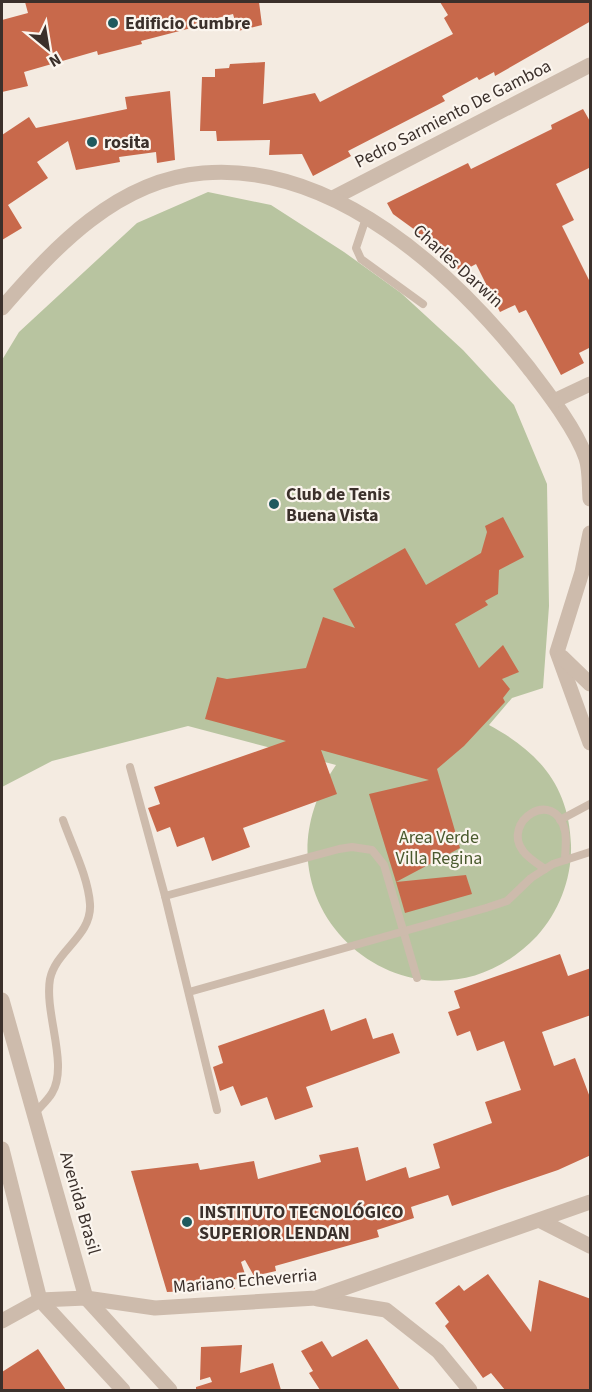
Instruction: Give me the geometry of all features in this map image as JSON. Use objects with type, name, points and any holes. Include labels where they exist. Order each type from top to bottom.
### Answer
[{"type":"street","name":"Pedro Sarmiento De Gamboa","points":[[333,198],[591,65]]},
{"type":"street","name":"Charles Darwin","points":[[2,308],[41,262],[93,216],[129,194],[201,173],[233,172],[272,179],[333,198],[409,244],[497,328],[554,401],[586,459],[591,499]]},
{"type":"street","points":[[554,401],[591,384]]},
{"type":"street","points":[[591,533],[582,572],[557,652],[591,742]]},
{"type":"street","points":[[557,652],[591,684]]},
{"type":"street","name":"Avenida Brasil","points":[[2,1000],[86,1298],[170,1390]]},
{"type":"street","points":[[2,1149],[40,1300],[123,1390]]},
{"type":"street","name":"Mariano Echeverria","points":[[2,1321],[40,1300],[86,1298],[155,1308],[316,1298],[591,1202]]},
{"type":"street","points":[[541,1221],[591,1246]]},
{"type":"street","points":[[316,1298],[386,1310],[438,1351],[470,1390]]},
{"type":"lane","points":[[366,218],[356,248],[361,259],[423,304]]},
{"type":"lane","points":[[130,767],[165,896],[217,1110]]},
{"type":"lane","points":[[560,820],[591,804]]},
{"type":"lane","points":[[545,868],[523,851],[519,841],[520,828],[526,817],[535,810],[545,809],[560,820],[565,831],[565,860]]},
{"type":"lane","points":[[34,1114],[53,1093],[58,1078],[48,994],[51,975],[62,956],[79,937],[89,918],[87,886],[63,820]]},
{"type":"lane","points":[[165,896],[339,849],[372,850],[380,858],[417,978]]},
{"type":"lane","points":[[189,992],[507,901],[545,868],[591,852]]},
{"type":"green space","name":"Club de Tenis Buena Vista","points":[[208,192],[271,205],[344,252],[401,293],[463,350],[514,405],[547,484],[549,606],[543,688],[512,698],[489,725],[523,747],[548,773],[564,805],[569,824],[571,857],[563,894],[545,927],[537,936],[491,969],[443,981],[396,973],[356,950],[325,915],[309,870],[311,819],[336,765],[188,726],[52,761],[2,787],[2,360],[19,332],[137,223]]},
{"type":"building","points":[[25,2],[259,2],[262,25],[238,31],[233,14],[194,24],[195,27],[141,41],[142,44],[98,55],[97,51],[24,72],[28,86],[2,92],[2,20],[28,13]]},
{"type":"building","points":[[440,2],[591,2],[591,21],[495,76],[494,72],[479,80],[477,77],[442,96],[445,101],[348,151],[351,156],[313,176],[302,154],[269,155],[270,140],[217,141],[216,131],[200,131],[202,77],[215,77],[215,69],[229,68],[230,64],[265,62],[263,104],[315,93],[320,102],[453,34],[444,18],[448,15]]},
{"type":"building","points":[[170,91],[175,160],[157,163],[156,152],[119,157],[120,162],[76,170],[68,141],[37,162],[48,178],[8,205],[22,228],[2,240],[2,135],[29,117],[36,128],[127,109],[125,97]]},
{"type":"building","points":[[583,109],[591,123],[591,167],[556,184],[574,220],[562,226],[591,284],[591,347],[579,353],[584,363],[561,375],[526,310],[519,313],[515,305],[500,312],[476,264],[461,272],[415,230],[393,214],[387,203],[468,163],[471,169],[552,129],[551,125]]},
{"type":"building","points":[[503,517],[524,557],[499,570],[498,594],[485,601],[488,605],[455,624],[479,668],[503,645],[519,672],[502,679],[510,689],[503,698],[505,702],[464,746],[437,769],[460,848],[396,882],[369,794],[429,780],[321,750],[337,794],[243,828],[250,847],[212,861],[204,837],[177,847],[170,827],[157,832],[148,808],[160,804],[154,787],[286,741],[205,719],[217,677],[227,679],[306,668],[323,617],[355,628],[333,589],[405,548],[426,585],[481,553],[487,532],[485,526]]},
{"type":"building","points":[[466,875],[472,894],[405,913],[396,882]]},
{"type":"building","points":[[560,954],[568,976],[591,968],[591,1015],[542,1032],[554,1066],[575,1058],[591,1100],[591,1155],[558,1170],[452,1206],[448,1195],[411,1207],[414,1218],[377,1230],[379,1237],[275,1266],[276,1271],[254,1276],[245,1260],[241,1262],[246,1277],[233,1280],[235,1289],[167,1292],[131,1171],[198,1163],[200,1170],[254,1161],[258,1179],[321,1162],[319,1155],[358,1147],[366,1181],[406,1167],[409,1178],[440,1168],[433,1144],[492,1123],[485,1102],[521,1090],[504,1041],[477,1051],[470,1031],[457,1036],[448,1012],[460,1008],[454,991]]},
{"type":"building","points":[[324,1009],[331,1031],[366,1018],[373,1039],[393,1033],[400,1053],[306,1087],[313,1107],[275,1120],[267,1097],[241,1106],[233,1086],[220,1091],[213,1067],[223,1063],[218,1046]]},
{"type":"building","points":[[488,1274],[531,1332],[539,1280],[591,1299],[591,1390],[505,1390],[491,1373],[483,1378],[445,1326],[449,1322],[435,1303],[459,1285],[464,1291]]},
{"type":"building","points":[[367,1339],[400,1390],[320,1390],[309,1373],[313,1371],[301,1351],[322,1341],[332,1357]]},
{"type":"building","points":[[242,1345],[240,1373],[273,1363],[281,1390],[196,1390],[196,1387],[212,1382],[210,1377],[200,1380],[201,1347]]},
{"type":"building","points":[[38,1349],[66,1390],[2,1390],[2,1372]]},
{"type":"place","name":"Edificio Cumbre","points":[[113,23]]},
{"type":"place","name":"rosita","points":[[92,142]]},
{"type":"place","name":"Club de Tenis Buena Vista","points":[[274,504]]},
{"type":"place","name":"INSTITUTO TECNOLÓGICO SUPERIOR LENDAN","points":[[187,1222]]},
{"type":"park label","name":"Area Verde Villa Regina","points":[[439,847]]}]
